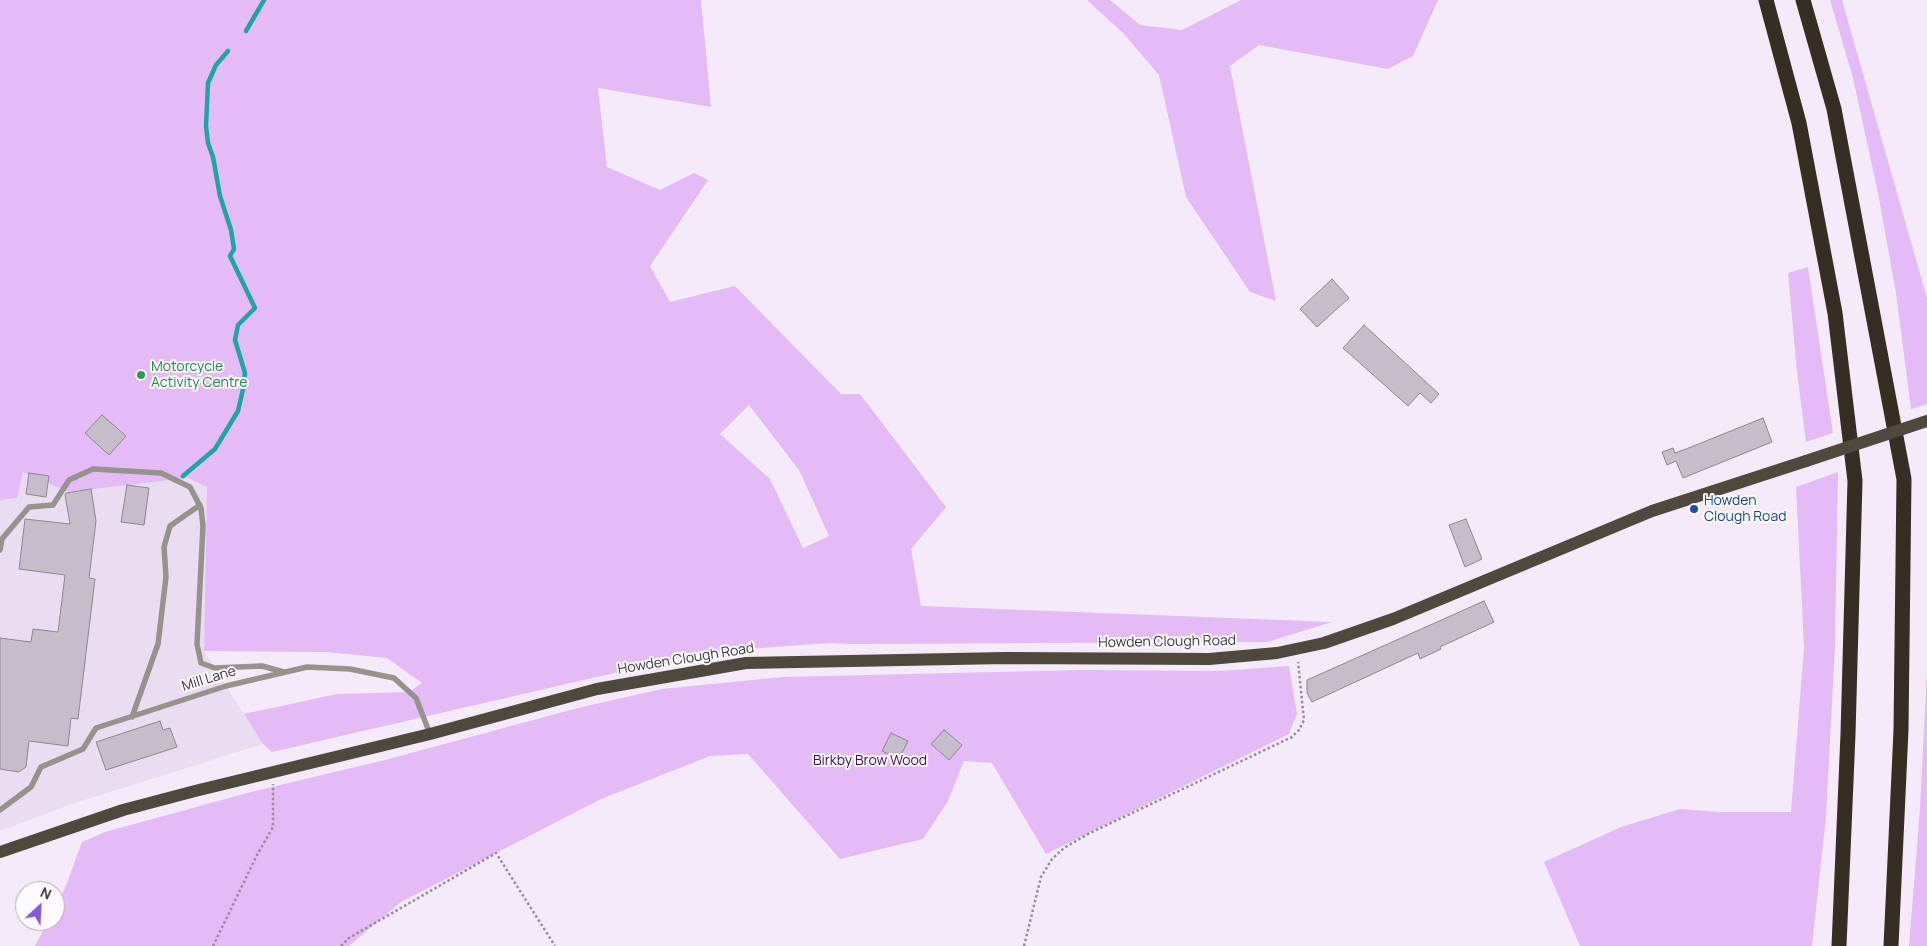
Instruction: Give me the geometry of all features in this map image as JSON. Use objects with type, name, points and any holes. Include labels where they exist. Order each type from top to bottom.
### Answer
[{"type":"highway","points":[[1766,0],[1799,123],[1834,304],[1855,481],[1848,734],[1839,946]]},
{"type":"highway","points":[[1803,0],[1834,109],[1904,479],[1901,730],[1891,946]]},
{"type":"main road","name":"Howden Clough Road","points":[[0,852],[123,810],[430,734],[597,688],[746,663],[1004,658],[1209,659],[1277,652],[1324,643],[1392,619],[1652,511],[1927,421]]},
{"type":"lane","points":[[0,550],[2,539],[29,507],[53,505],[69,480],[93,469],[162,473],[190,487],[200,505],[203,526],[197,644],[201,663],[215,668],[262,666],[286,672]]},
{"type":"lane","points":[[132,716],[158,644],[166,577],[164,547],[170,526],[200,505]]},
{"type":"lane","name":"Mill Lane","points":[[0,810],[31,787],[41,767],[83,749],[96,728],[226,686],[307,667],[350,669],[394,678],[416,698],[430,734]]},
{"type":"path","points":[[1024,946],[1041,877],[1052,859],[1064,848],[1088,834],[1292,737],[1299,730],[1304,720],[1297,648]]},
{"type":"path","points":[[213,946],[273,827],[273,772]]},
{"type":"path","points":[[341,946],[349,938],[496,853],[555,946]]},
{"type":"shaded area","points":[[23,471],[68,492],[188,478],[207,486],[204,651],[263,744],[72,804],[0,831],[0,500],[17,498]]},
{"type":"green space","points":[[0,0],[701,0],[711,107],[598,88],[607,167],[660,190],[694,173],[708,180],[650,266],[670,302],[735,286],[841,394],[860,394],[946,507],[911,549],[921,606],[1332,622],[1267,642],[830,643],[705,652],[272,752],[263,744],[244,714],[337,694],[409,692],[422,683],[387,658],[325,652],[204,651],[207,487],[188,478],[68,492],[23,472],[17,498],[0,500]],"holes":[[[749,405],[799,470],[829,536],[803,548],[770,479],[720,434]]]},
{"type":"green space","points":[[1087,0],[1110,0],[1140,25],[1182,30],[1241,0],[1438,0],[1413,56],[1388,69],[1259,45],[1230,66],[1276,301],[1250,292],[1186,197],[1159,75],[1124,34]]},
{"type":"green space","points":[[1830,0],[1842,0],[1927,298],[1927,404],[1911,409],[1896,293],[1878,193],[1853,78]]},
{"type":"green space","points":[[1808,267],[1833,433],[1806,442],[1797,372],[1788,273]]},
{"type":"green space","points":[[1838,472],[1835,645],[1826,817],[1812,946],[1580,946],[1544,862],[1621,827],[1680,809],[1720,812],[1791,812],[1804,647],[1796,487]]},
{"type":"green space","name":"Birkby Brow Wood","points":[[1289,666],[1297,714],[1289,734],[1046,854],[992,763],[964,761],[948,801],[923,839],[840,859],[748,754],[710,756],[601,799],[401,902],[349,946],[35,946],[43,931],[65,931],[65,888],[82,842],[105,832],[251,792],[385,760],[578,708],[662,689],[782,677],[1080,670],[1220,671]]},
{"type":"green space","points":[[1927,670],[1927,946],[1909,946],[1920,808]]},
{"type":"building","points":[[1332,279],[1349,298],[1317,327],[1300,309]]},
{"type":"building","points":[[1364,325],[1439,394],[1431,403],[1420,393],[1408,406],[1343,348]]},
{"type":"building","points":[[102,415],[126,436],[109,455],[85,433]]},
{"type":"building","points":[[1763,418],[1772,442],[1683,478],[1676,461],[1667,465],[1662,452],[1673,448],[1675,453]]},
{"type":"building","points":[[29,473],[49,476],[46,497],[26,494]]},
{"type":"building","points":[[127,485],[149,488],[144,525],[121,522]]},
{"type":"building","points":[[91,489],[96,521],[89,578],[95,579],[78,719],[71,718],[68,746],[29,741],[26,767],[19,772],[0,769],[0,638],[31,642],[33,629],[58,632],[65,575],[19,569],[25,519],[70,524],[66,493]]},
{"type":"building","points":[[1466,519],[1482,559],[1465,567],[1449,525]]},
{"type":"building","points":[[1484,601],[1494,622],[1440,647],[1441,649],[1420,659],[1418,653],[1312,702],[1307,693],[1307,680]]},
{"type":"building","points":[[160,721],[163,730],[170,728],[177,747],[106,770],[96,742]]},
{"type":"building","points":[[944,730],[962,745],[949,760],[931,744]]},
{"type":"building","points":[[891,733],[908,741],[899,759],[882,751]]},
{"type":"waterway","points":[[246,31],[264,0]]},
{"type":"waterway","points":[[183,476],[215,449],[238,411],[245,373],[235,340],[238,325],[255,308],[230,256],[234,249],[231,230],[220,196],[206,126],[208,83],[216,65],[228,51]]},
{"type":"place","name":"Motorcycle Activity Centre","points":[[141,375]]},
{"type":"place","name":"Howden Clough Road","points":[[1694,509]]}]
